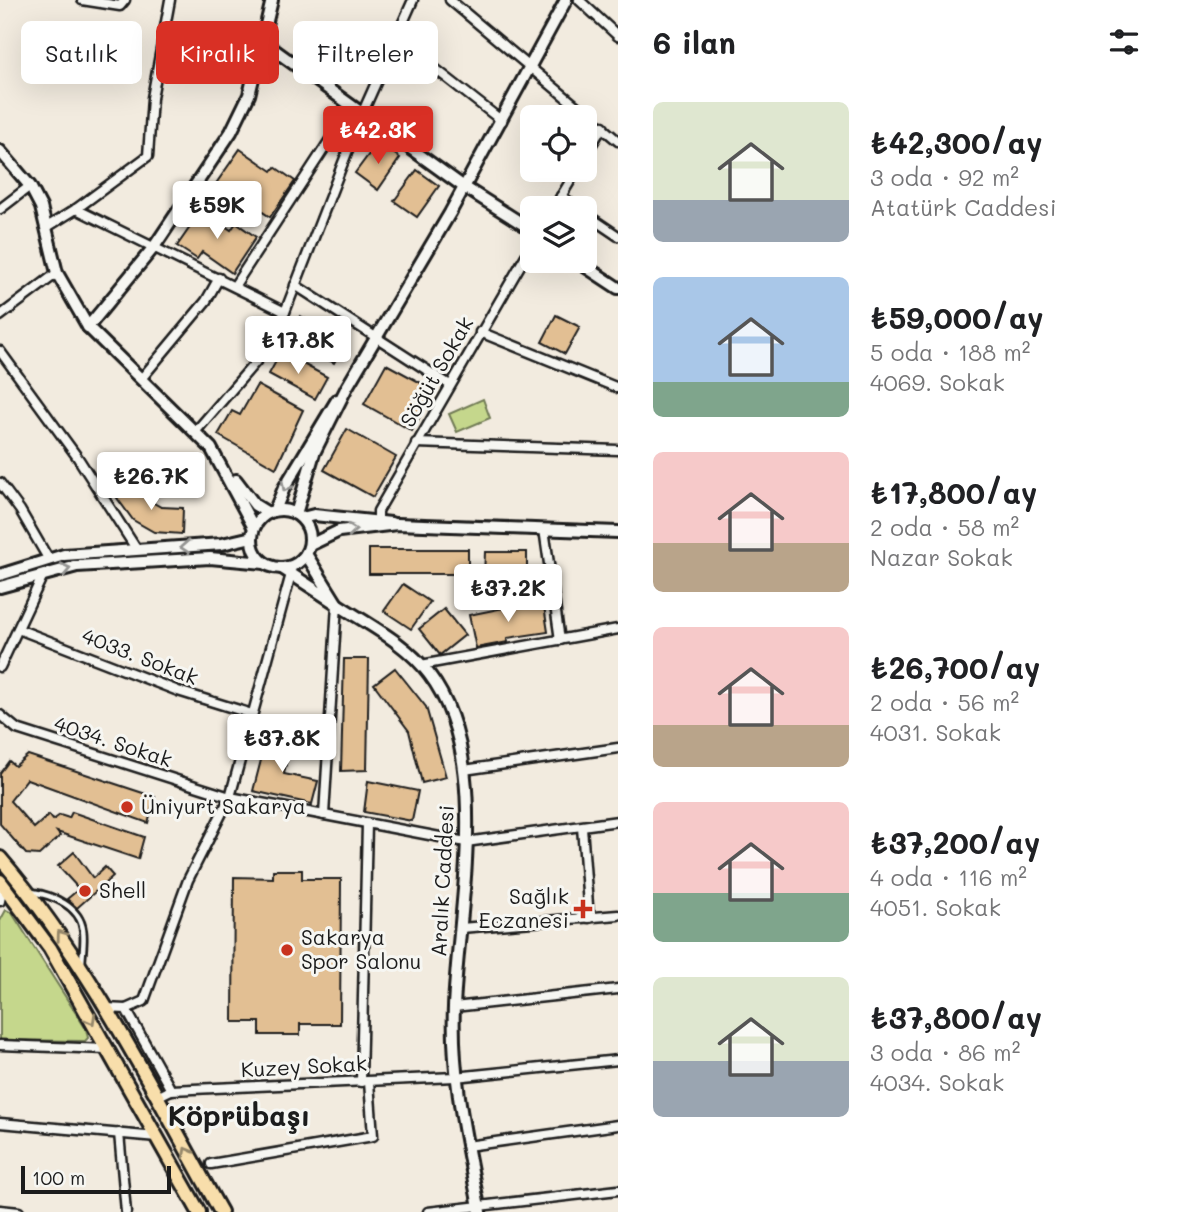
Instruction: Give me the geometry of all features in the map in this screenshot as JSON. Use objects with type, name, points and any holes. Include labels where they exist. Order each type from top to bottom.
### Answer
[{"type":"main road","points":[[0,858],[29,892],[82,969],[220,1212]]},
{"type":"main road","points":[[1,883],[50,948],[199,1212]]},
{"type":"street","points":[[82,0],[120,6],[125,0]]},
{"type":"street","points":[[47,226],[76,209],[148,156],[152,98],[170,0]]},
{"type":"street","points":[[267,21],[272,0]]},
{"type":"street","points":[[404,21],[413,0]]},
{"type":"street","points":[[450,0],[618,141]]},
{"type":"street","points":[[299,516],[314,453],[347,387],[502,121],[566,0]]},
{"type":"street","points":[[579,0],[618,36]]},
{"type":"street","points":[[279,53],[464,187],[520,222]]},
{"type":"street","points":[[438,71],[502,121]]},
{"type":"street","points":[[88,327],[154,247],[231,132],[251,84]]},
{"type":"street","points":[[196,431],[266,350],[285,312],[375,84]]},
{"type":"street","points":[[235,285],[352,106]]},
{"type":"street","points":[[597,136],[603,126]]},
{"type":"street","points":[[0,151],[30,186],[47,226],[57,273],[88,327],[196,431],[255,505],[299,516],[377,520],[397,524]]},
{"type":"street","points":[[561,196],[570,182]]},
{"type":"street","points":[[0,209],[30,186]]},
{"type":"street","points":[[76,209],[235,285],[285,312]]},
{"type":"street","points":[[597,222],[618,236]]},
{"type":"street","name":"Söğüt Sokak","points":[[377,520],[378,511],[416,443],[520,265]]},
{"type":"street","points":[[0,316],[57,273]]},
{"type":"street","points":[[595,273],[618,288]]},
{"type":"street","points":[[141,379],[206,301],[219,278]]},
{"type":"street","points":[[295,285],[450,385]]},
{"type":"street","points":[[480,332],[618,388]]},
{"type":"street","points":[[0,351],[78,458],[137,550]]},
{"type":"street","points":[[0,575],[64,555],[222,544],[253,533],[272,511],[329,410],[347,387]]},
{"type":"street","points":[[416,443],[618,450]]},
{"type":"street","points":[[224,468],[253,533],[257,556],[264,563]]},
{"type":"street","points":[[0,483],[50,560]]},
{"type":"street","points":[[299,516],[308,526],[308,550],[318,578],[337,604],[324,815]]},
{"type":"street","points":[[105,1008],[126,1009],[144,1001],[188,880],[230,797],[287,571],[300,562],[308,550],[339,531],[397,524],[618,532]]},
{"type":"street","points":[[544,529],[560,640]]},
{"type":"street","points":[[0,587],[77,566],[159,560],[211,558],[264,563],[287,571]]},
{"type":"street","name":"Aralık Caddesi","points":[[287,571],[395,640],[431,676],[452,718],[464,770],[466,842],[454,1007],[455,1077],[479,1209]]},
{"type":"street","points":[[0,667],[43,575]]},
{"type":"street","name":"4033. Sokak","points":[[18,629],[178,691],[252,714]]},
{"type":"street","points":[[421,665],[618,629]]},
{"type":"street","name":"4034. Sokak","points":[[0,715],[17,729],[230,797],[466,842],[618,821]]},
{"type":"street","points":[[464,770],[618,748]]},
{"type":"street","points":[[211,1164],[373,1136],[365,1082],[367,824]]},
{"type":"street","points":[[582,827],[589,918]]},
{"type":"street","points":[[0,901],[1,883]]},
{"type":"street","points":[[461,929],[618,915]]},
{"type":"street","points":[[454,1007],[618,989]]},
{"type":"street","points":[[126,1009],[172,1090]]},
{"type":"street","points":[[0,1045],[107,1049]]},
{"type":"street","name":"Kuzey Sokak","points":[[156,1097],[172,1090],[455,1077],[618,1060]]},
{"type":"street","points":[[0,1123],[157,1137]]},
{"type":"street","points":[[467,1146],[618,1125]]},
{"type":"street","points":[[119,1133],[126,1212]]},
{"type":"street","points":[[428,1212],[479,1209],[618,1190]]},
{"type":"street","points":[[0,1210],[19,1212]]},
{"type":"lane","points":[[29,892],[58,898],[77,916],[83,929],[82,969]]},
{"type":"green space","points":[[483,399],[490,418],[457,432],[449,414]]},
{"type":"green space","points":[[6,910],[12,913],[86,1029],[88,1038],[85,1041],[0,1040],[0,921]]},
{"type":"building","points":[[378,142],[400,158],[378,190],[355,173]]},
{"type":"building","points":[[240,149],[272,171],[275,167],[295,181],[270,217],[238,195],[236,199],[215,185]]},
{"type":"building","points":[[417,170],[439,186],[417,217],[394,201]]},
{"type":"building","points":[[202,210],[231,230],[236,223],[256,237],[232,273],[202,252],[197,259],[177,246]]},
{"type":"building","points":[[556,315],[580,327],[565,354],[542,342]]},
{"type":"building","points":[[300,316],[346,341],[334,363],[288,338]]},
{"type":"building","points":[[281,352],[327,377],[315,399],[269,374]]},
{"type":"building","points":[[386,364],[434,390],[412,431],[364,404]]},
{"type":"building","points":[[257,385],[303,410],[276,468],[218,435],[232,411],[240,415]]},
{"type":"building","points":[[347,429],[396,457],[373,497],[324,470]]},
{"type":"building","points":[[137,483],[152,502],[161,507],[183,508],[182,534],[154,532],[133,520],[117,498]]},
{"type":"building","points":[[369,549],[468,549],[468,574],[369,574]]},
{"type":"building","points":[[485,552],[527,552],[527,577],[484,577]]},
{"type":"building","points":[[403,584],[430,602],[411,629],[384,611]]},
{"type":"building","points":[[543,600],[548,632],[507,638],[508,642],[476,648],[469,615]]},
{"type":"building","points":[[444,609],[465,635],[440,655],[419,629]]},
{"type":"building","points":[[344,659],[369,659],[367,770],[341,771]]},
{"type":"building","points":[[395,668],[426,707],[446,777],[422,783],[409,731],[374,684]]},
{"type":"building","points":[[268,733],[291,740],[284,774],[318,781],[312,804],[253,791]]},
{"type":"building","name":"Üniyurt Sakarya","points":[[28,755],[155,797],[148,823],[27,779],[10,801],[34,828],[49,815],[53,820],[60,815],[69,818],[72,812],[144,837],[138,859],[57,832],[60,836],[39,855],[26,854],[0,824],[0,773],[9,761],[15,766]]},
{"type":"building","points":[[368,781],[418,791],[412,821],[364,812]]},
{"type":"building","points":[[74,852],[93,878],[105,867],[113,876],[77,908],[67,899],[79,889],[58,866]]},
{"type":"building","name":"Sakarya Spor Salonu","points":[[273,870],[302,870],[302,879],[341,879],[340,1024],[300,1024],[300,1035],[260,1035],[260,1022],[233,1022],[234,877],[273,878]]},
{"type":"place","name":"Üniyurt Sakarya","points":[[127,807]]},
{"type":"place","name":"Shell","points":[[85,891]]},
{"type":"place","name":"Sağlık Eczanesi","points":[[583,909]]},
{"type":"place","name":"Sakarya Spor Salonu","points":[[287,950]]},
{"type":"district","name":"Köprübaşı","points":[[239,1116]]}]
